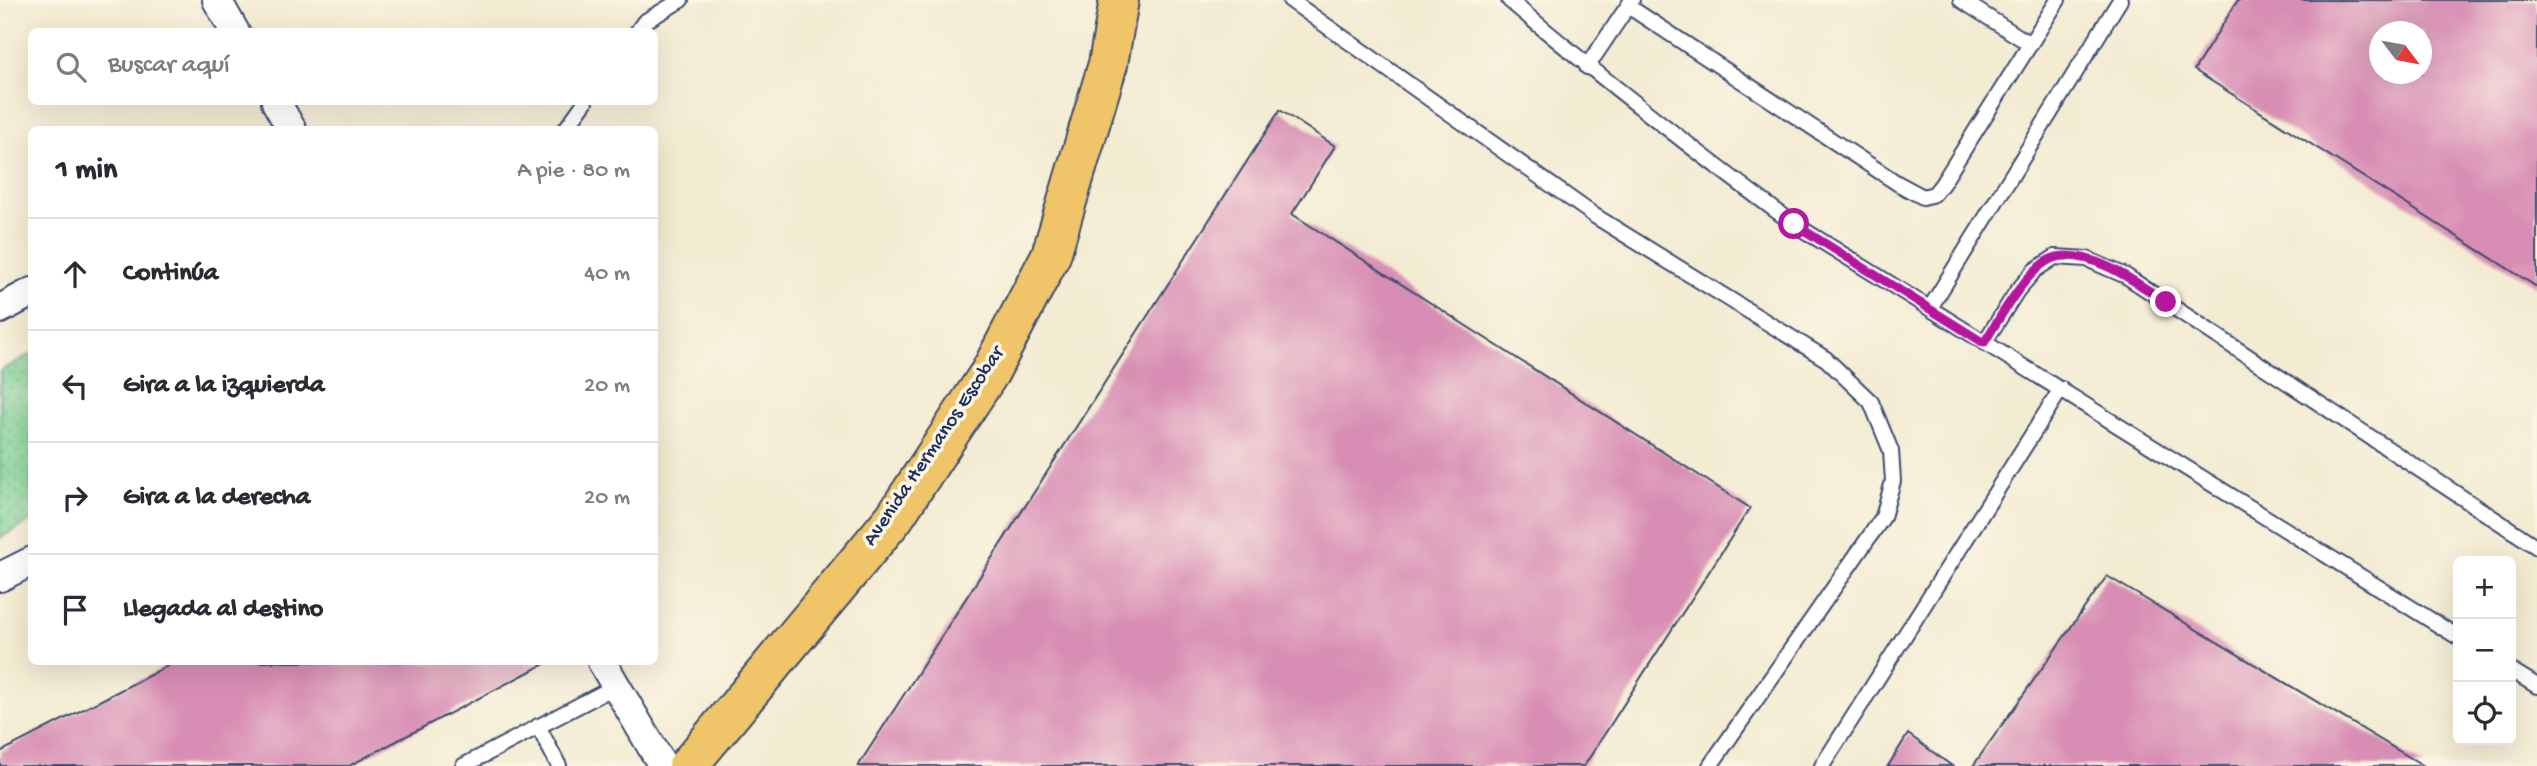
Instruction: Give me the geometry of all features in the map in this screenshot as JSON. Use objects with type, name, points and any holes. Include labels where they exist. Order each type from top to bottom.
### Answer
[{"type":"main road","name":"Avenida Hermanos Escobar","points":[[688,766],[894,518],[990,372],[1051,254],[1108,64],[1119,0]]},
{"type":"street","points":[[217,0],[233,28]]},
{"type":"street","points":[[278,105],[290,126]]},
{"type":"street","points":[[0,309],[28,294]]},
{"type":"street","points":[[0,577],[28,563]]},
{"type":"street","points":[[609,673],[663,766]]},
{"type":"lane","points":[[640,28],[644,22],[681,0]]},
{"type":"lane","points":[[1290,0],[1595,216],[1826,359],[1871,402],[1891,451],[1894,481],[1883,517],[1710,766]]},
{"type":"lane","points":[[1509,0],[1587,67],[1694,151],[1794,224],[2453,634]]},
{"type":"lane","points":[[1961,0],[2030,44]]},
{"type":"lane","points":[[1587,67],[1630,3],[1897,183],[1923,197],[1934,194],[1942,184],[2058,0]]},
{"type":"lane","points":[[1930,308],[2120,0]]},
{"type":"lane","points":[[568,126],[583,105]]},
{"type":"lane","points":[[1984,343],[2017,291],[2035,270],[2055,257],[2087,258],[2126,276],[2537,547]]},
{"type":"lane","points":[[1822,766],[2061,389]]},
{"type":"lane","points":[[465,765],[538,726],[609,673]]},
{"type":"lane","points":[[2516,673],[2537,687]]},
{"type":"lane","points":[[538,726],[559,766]]},
{"type":"green space","points":[[28,356],[28,523],[0,538],[0,371]]},
{"type":"building","points":[[2238,0],[2537,0],[2537,287],[2194,70]]},
{"type":"building","points":[[1280,110],[1335,146],[1292,214],[1750,508],[1584,766],[858,766]]},
{"type":"building","points":[[2107,576],[2424,766],[1973,766]]},
{"type":"building","points":[[169,665],[542,665],[349,766],[0,766],[0,752]]},
{"type":"building","points":[[1908,734],[1952,766],[1888,766]]},
{"type":"route","points":[[1794,224],[1984,343],[2017,291],[2035,270],[2055,257],[2087,258],[2126,276],[2166,302]]}]
